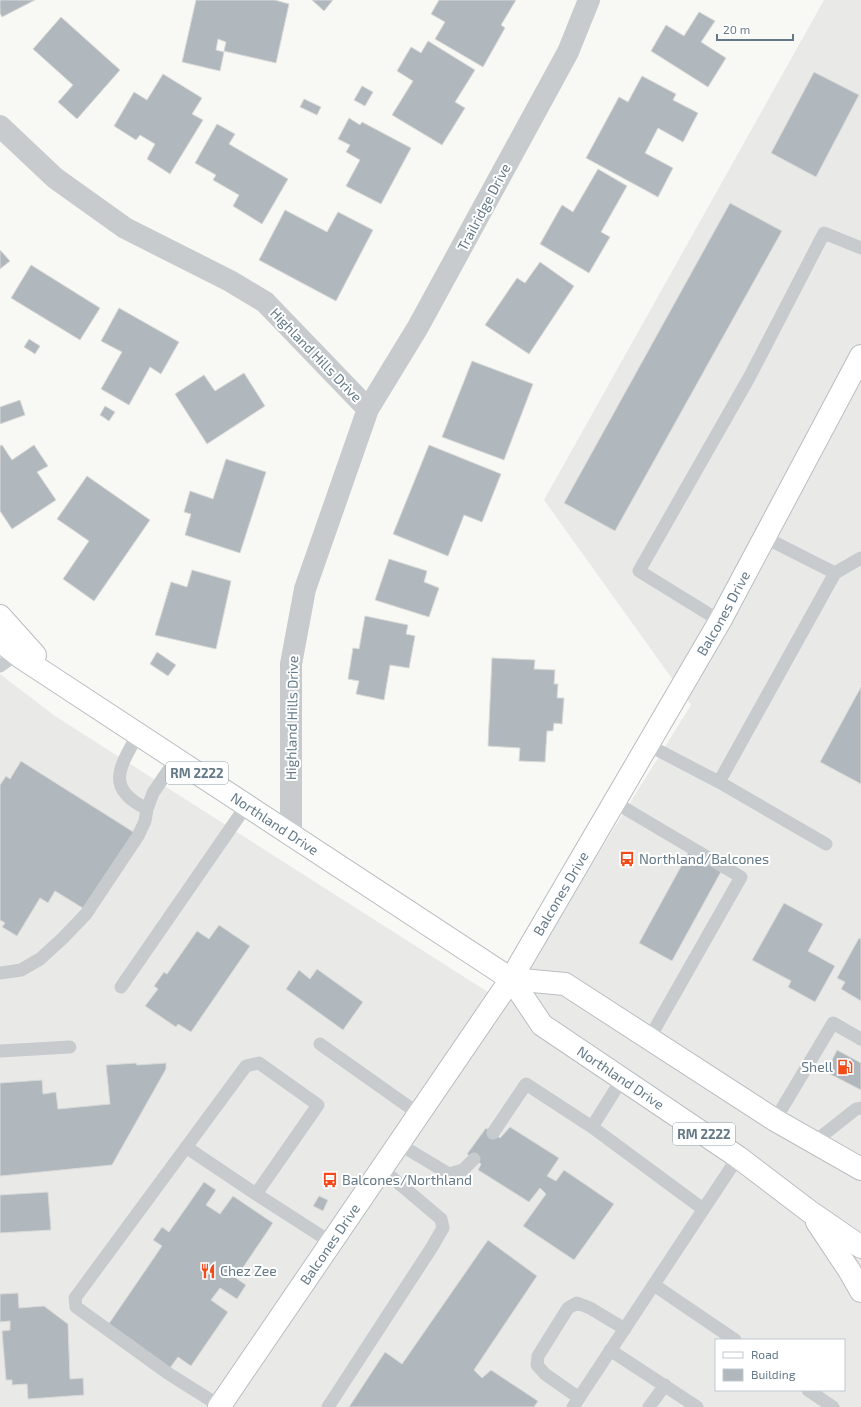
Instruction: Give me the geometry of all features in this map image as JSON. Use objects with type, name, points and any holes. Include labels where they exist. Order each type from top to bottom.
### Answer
[{"type":"main road","name":"Balcones Drive","points":[[220,1407],[511,979],[720,621],[861,356]]},
{"type":"main road","name":"RM 2222","points":[[0,616],[15,655]]},
{"type":"main road","name":"Northland Drive","points":[[0,641],[15,655],[511,979],[542,1025],[738,1157],[809,1211],[861,1246]]},
{"type":"main road","name":"Northland Drive","points":[[511,979],[565,984],[813,1143],[852,1157],[861,1169]]},
{"type":"main road","points":[[809,1211],[849,1270],[861,1291]]},
{"type":"street","name":"Trailridge Drive","points":[[368,409],[422,321],[568,52],[589,0]]},
{"type":"street","name":"Highland Hills Drive","points":[[0,126],[55,178],[124,228],[230,281],[265,302],[368,409],[305,589],[291,664],[291,835]]},
{"type":"lane","points":[[720,621],[639,571],[750,376],[824,233],[861,248]]},
{"type":"lane","points":[[764,537],[835,573]]},
{"type":"lane","points":[[719,782],[835,573],[861,558]]},
{"type":"lane","points":[[138,734],[122,763],[119,774],[121,787],[126,796],[147,809]]},
{"type":"lane","points":[[648,745],[719,782],[826,844]]},
{"type":"lane","points":[[0,973],[21,970],[40,959],[86,914],[138,836],[145,821],[147,809],[153,793],[176,760]]},
{"type":"lane","points":[[614,802],[741,877],[649,1039]]},
{"type":"lane","points":[[121,987],[246,806]]},
{"type":"lane","points":[[775,1120],[833,1023],[861,1039]]},
{"type":"lane","points":[[320,1044],[419,1114]]},
{"type":"lane","points":[[0,1050],[70,1047]]},
{"type":"lane","points":[[220,1407],[169,1374],[76,1307],[75,1298],[246,1066],[259,1063],[318,1106],[256,1194]]},
{"type":"lane","points":[[592,1127],[622,1079]]},
{"type":"lane","points":[[493,1133],[526,1084],[592,1127],[703,1209]]},
{"type":"lane","points":[[813,1143],[846,1116],[856,1109],[861,1108]]},
{"type":"lane","points":[[399,1144],[449,1174],[463,1170],[474,1159]]},
{"type":"lane","points":[[186,1147],[332,1243]]},
{"type":"lane","points":[[624,1329],[590,1308],[577,1303],[568,1308],[538,1356],[538,1365],[545,1374],[576,1403],[738,1157]]},
{"type":"lane","points":[[328,1407],[443,1228],[441,1219],[382,1169]]},
{"type":"lane","points":[[654,1285],[734,1339]]},
{"type":"lane","points":[[610,1350],[697,1407]]},
{"type":"lane","points":[[649,1407],[665,1385]]},
{"type":"lane","points":[[809,1391],[833,1407]]},
{"type":"shaded area","points":[[824,0],[861,0],[861,1407],[0,1407],[0,674],[55,716],[505,1003],[691,705],[544,500]]},
{"type":"building","points":[[0,0],[35,0],[2,17],[0,13]]},
{"type":"building","points":[[196,0],[275,0],[289,4],[276,63],[224,51],[226,42],[218,39],[216,50],[224,52],[220,71],[182,62]]},
{"type":"building","points":[[312,0],[333,0],[324,11]]},
{"type":"building","points":[[439,0],[516,0],[501,25],[505,28],[483,67],[435,39],[445,22],[431,14]]},
{"type":"building","points":[[699,12],[715,21],[701,42],[726,58],[708,87],[651,51],[666,25],[684,36]]},
{"type":"building","points":[[61,17],[120,70],[77,119],[58,102],[73,85],[33,49]]},
{"type":"building","points":[[428,41],[475,70],[455,102],[465,108],[442,145],[392,115],[413,81],[397,71],[411,47],[421,53]]},
{"type":"building","points":[[814,72],[859,95],[816,177],[771,153]]},
{"type":"building","points":[[163,74],[202,98],[192,114],[203,120],[170,174],[147,159],[155,144],[140,135],[136,140],[114,126],[134,92],[147,100]]},
{"type":"building","points":[[642,76],[676,94],[673,100],[698,113],[683,142],[658,128],[645,153],[673,168],[658,197],[586,158],[619,97],[628,102]]},
{"type":"building","points":[[362,86],[373,92],[365,106],[354,100]]},
{"type":"building","points":[[304,99],[321,107],[317,115],[300,107]]},
{"type":"building","points":[[349,118],[360,125],[362,122],[411,148],[381,204],[346,186],[360,160],[346,152],[350,145],[338,139]]},
{"type":"building","points":[[217,124],[235,134],[229,144],[288,179],[262,224],[233,206],[239,195],[213,180],[216,175],[195,163]]},
{"type":"building","points":[[598,169],[627,186],[601,232],[610,237],[589,273],[540,244],[562,205],[573,212]]},
{"type":"building","points":[[730,203],[782,231],[615,531],[564,503]]},
{"type":"building","points":[[285,210],[327,232],[338,212],[373,230],[336,301],[259,260]]},
{"type":"building","points":[[0,250],[10,261],[0,269]]},
{"type":"building","points":[[540,262],[574,286],[529,354],[485,325],[517,278],[525,283]]},
{"type":"building","points":[[31,265],[100,308],[80,340],[11,298]]},
{"type":"building","points":[[119,308],[179,342],[161,374],[150,367],[129,405],[101,389],[122,352],[101,341]]},
{"type":"building","points":[[29,339],[40,346],[35,354],[24,347]]},
{"type":"building","points":[[472,361],[533,384],[504,460],[442,437]]},
{"type":"building","points":[[244,373],[265,406],[207,444],[175,394],[204,375],[215,391]]},
{"type":"building","points":[[20,400],[25,415],[0,424],[0,407]]},
{"type":"building","points":[[105,406],[115,412],[109,421],[100,415]]},
{"type":"building","points":[[2,445],[12,460],[34,445],[48,466],[37,472],[56,500],[12,529],[0,511],[0,446]]},
{"type":"building","points":[[429,445],[501,474],[482,522],[464,515],[448,556],[393,534]]},
{"type":"building","points":[[226,459],[266,472],[240,553],[185,535],[191,514],[184,512],[190,491],[213,499]]},
{"type":"building","points":[[87,476],[150,520],[94,601],[63,579],[89,541],[57,519]]},
{"type":"building","points":[[389,559],[427,571],[424,582],[439,588],[429,617],[375,600]]},
{"type":"building","points":[[192,570],[231,581],[216,649],[155,635],[171,582],[187,587]]},
{"type":"building","points":[[365,616],[408,625],[406,634],[415,636],[409,668],[390,665],[384,700],[356,694],[359,681],[348,679],[353,648],[359,649]]},
{"type":"building","points":[[157,652],[176,665],[168,676],[150,664]]},
{"type":"building","points":[[492,658],[535,660],[534,669],[555,670],[554,684],[558,684],[557,698],[564,698],[562,724],[554,723],[553,731],[547,731],[545,762],[519,761],[520,748],[488,746]]},
{"type":"building","points":[[861,687],[861,784],[820,762]]},
{"type":"building","points":[[21,761],[135,833],[86,910],[55,891],[48,903],[40,898],[17,936],[2,927],[5,923],[0,920],[0,785],[6,776],[10,779]]},
{"type":"building","points":[[690,850],[723,868],[672,961],[639,943]]},
{"type":"building","points":[[784,903],[823,924],[808,951],[835,966],[815,1002],[788,987],[791,981],[752,960]]},
{"type":"building","points":[[219,925],[250,946],[191,1032],[178,1024],[176,1027],[145,1006],[158,989],[154,986],[164,972],[167,974],[197,931],[209,939]]},
{"type":"building","points":[[859,938],[861,939],[861,1001],[841,989],[845,982],[837,978]]},
{"type":"building","points":[[317,969],[363,1002],[343,1030],[286,989],[299,970],[310,979]]},
{"type":"building","name":"Shell","points":[[837,1050],[861,1063],[861,1090],[826,1072]]},
{"type":"building","points":[[136,1063],[137,1065],[166,1063],[166,1069],[112,1165],[0,1176],[0,1083],[42,1080],[43,1094],[56,1092],[58,1109],[110,1104],[106,1065]]},
{"type":"building","points":[[510,1127],[559,1158],[547,1176],[556,1181],[564,1170],[614,1204],[574,1260],[523,1226],[546,1194],[540,1188],[529,1202],[478,1170],[481,1164],[467,1154],[486,1128],[500,1138]]},
{"type":"building","points":[[204,1182],[216,1190],[206,1205],[220,1214],[233,1196],[273,1223],[236,1278],[246,1285],[237,1299],[220,1288],[211,1300],[228,1312],[191,1366],[178,1357],[170,1368],[108,1325],[162,1246],[153,1240],[162,1227],[169,1232]]},
{"type":"building","points":[[48,1192],[51,1230],[0,1233],[0,1195]]},
{"type":"building","points":[[319,1196],[328,1200],[323,1211],[313,1206]]},
{"type":"building","points":[[488,1240],[537,1276],[474,1370],[482,1378],[491,1370],[538,1401],[534,1407],[349,1407],[385,1352],[402,1364]]},
{"type":"building","points":[[18,1293],[19,1308],[44,1306],[68,1324],[70,1379],[83,1378],[84,1395],[28,1399],[27,1384],[12,1385],[12,1380],[6,1380],[2,1331],[10,1330],[10,1321],[0,1322],[0,1294]]},
{"type":"place","name":"Northland/Balcones","points":[[627,859]]},
{"type":"place","name":"Shell","points":[[845,1067]]},
{"type":"place","name":"Balcones/Northland","points":[[330,1180]]},
{"type":"place","name":"Chez Zee","points":[[208,1271]]}]
